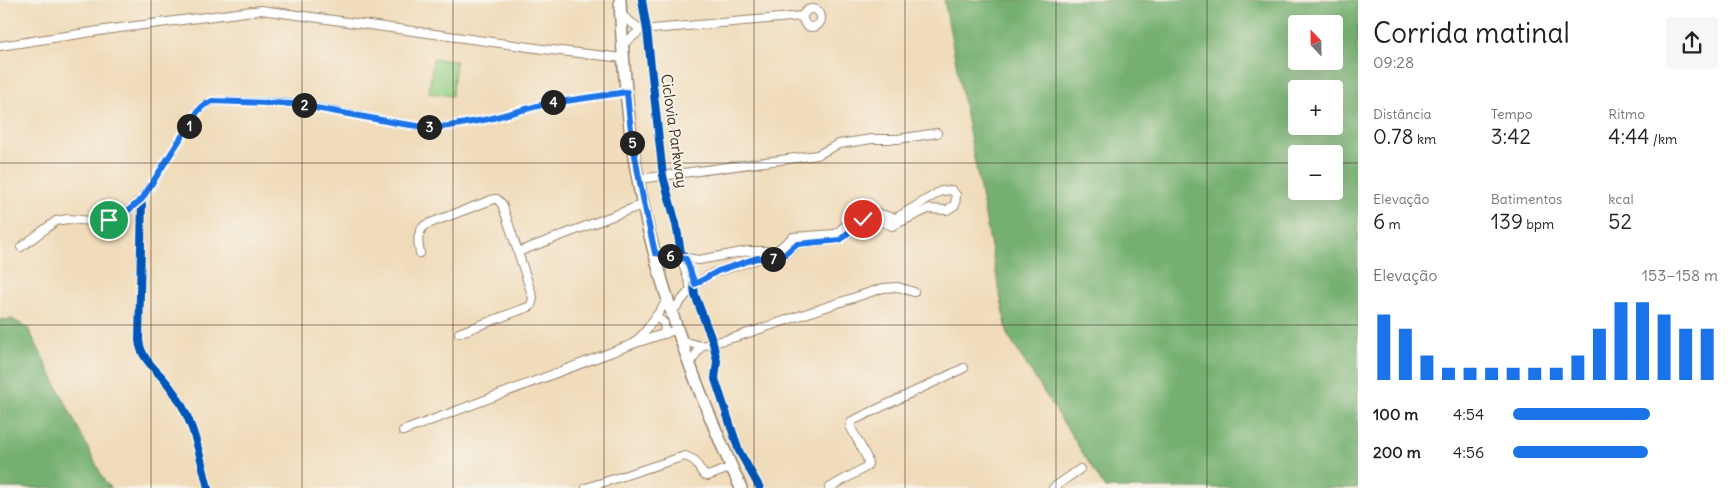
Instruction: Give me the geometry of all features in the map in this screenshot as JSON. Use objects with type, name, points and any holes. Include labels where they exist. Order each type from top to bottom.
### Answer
[{"type":"street","points":[[620,0],[622,46],[630,128],[655,253],[672,312],[690,364],[711,420],[741,488]]},
{"type":"street","points":[[0,46],[261,10],[543,49],[623,58]]},
{"type":"street","points":[[620,14],[641,30]]},
{"type":"street","points":[[622,46],[641,30],[803,16]]},
{"type":"street","points":[[21,247],[56,220],[104,222],[124,214],[142,199],[198,111],[212,101],[294,104],[431,128],[489,119],[545,104],[627,92]]},
{"type":"street","points":[[639,179],[817,154],[834,145],[856,141],[872,139],[892,140],[937,133]]},
{"type":"street","points":[[655,253],[706,260],[748,252],[776,252],[793,237],[836,234],[862,210],[896,218],[945,189],[952,190],[956,195],[955,205],[947,210],[928,209],[892,226],[872,217],[866,217],[840,240],[798,244],[780,259],[757,258],[726,268],[701,279],[691,288],[672,312]]},
{"type":"street","points":[[142,199],[139,346],[142,356],[170,387],[187,413],[208,488]]},
{"type":"street","points":[[420,253],[418,237],[421,229],[425,226],[494,199],[497,199],[502,204],[533,298],[531,306],[459,333]]},
{"type":"street","points":[[518,252],[644,204]]},
{"type":"street","points":[[681,258],[691,288]]},
{"type":"street","points":[[682,341],[702,346],[736,337],[883,288],[898,287],[914,292]]},
{"type":"street","points":[[633,344],[651,324],[668,299]]},
{"type":"street","points":[[656,317],[662,321],[663,334]]},
{"type":"street","points":[[651,324],[654,331],[663,334]]},
{"type":"street","points":[[403,431],[633,344],[678,329]]},
{"type":"street","points":[[690,364],[702,346]]},
{"type":"street","points":[[829,488],[866,467],[868,464],[867,458],[850,426],[852,422],[964,368]]},
{"type":"street","points":[[586,488],[609,484],[685,456],[694,460],[704,476],[732,467]]},
{"type":"street","points":[[1053,488],[1080,469]]},
{"type":"green space","points":[[944,0],[1358,0],[1358,488],[1105,488],[1008,336]]},
{"type":"green space","points":[[433,59],[456,61],[452,96],[429,93]]},
{"type":"green space","points":[[12,319],[28,328],[105,482],[111,488],[0,488],[0,320]]},
{"type":"cycle path","name":"Ciclovia Parkway","points":[[642,0],[663,176],[676,224],[681,252],[686,259],[693,278],[695,295],[713,343],[717,361],[715,379],[739,451],[760,488]]},
{"type":"cycle path","points":[[208,488],[190,422],[178,398],[143,354],[139,340],[142,199],[198,111],[207,103],[217,101],[294,103],[431,128],[489,119],[545,104],[627,92]]},
{"type":"route","points":[[109,220],[124,214],[142,199],[144,193],[198,111],[212,101],[294,104],[431,128],[489,119],[559,101],[627,92],[636,165],[655,253],[686,259],[695,284],[718,271],[757,258],[780,259],[798,244],[840,240],[863,219]]}]
